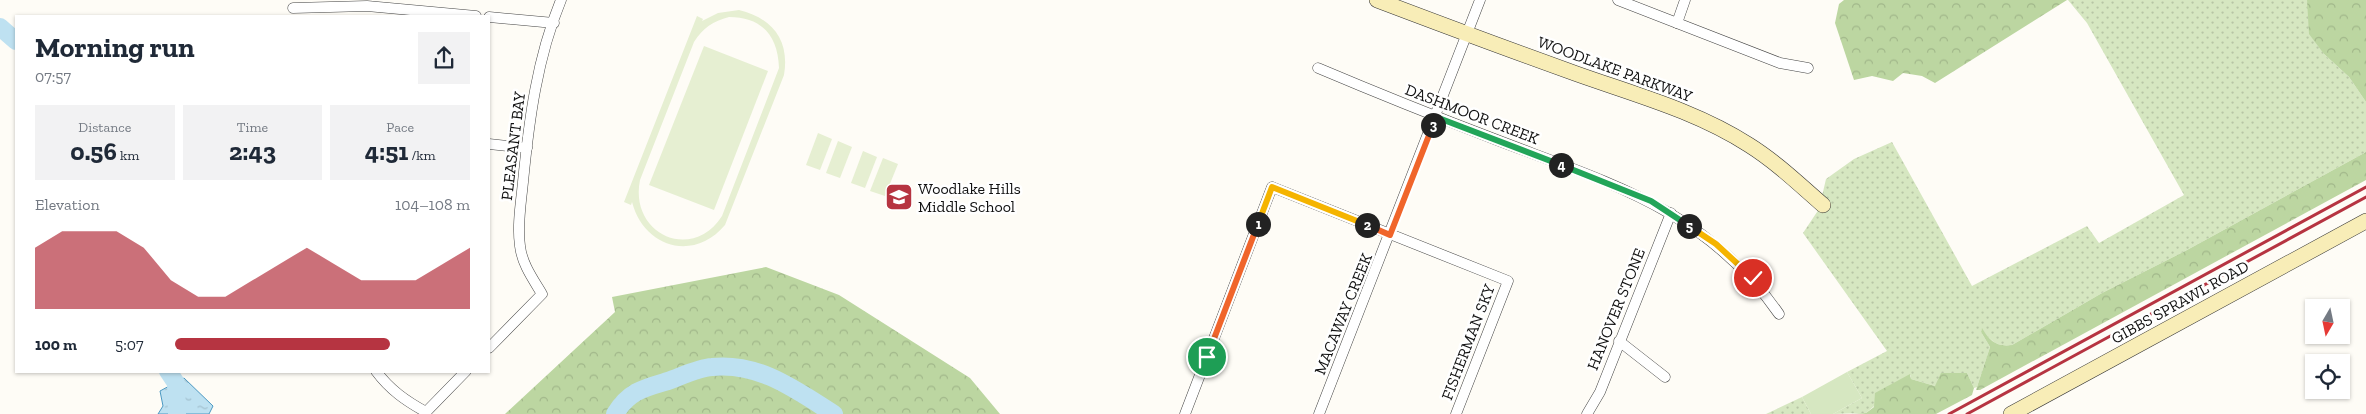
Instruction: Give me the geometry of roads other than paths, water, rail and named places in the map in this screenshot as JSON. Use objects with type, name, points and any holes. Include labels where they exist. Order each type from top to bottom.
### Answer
[{"type":"street","name":"PLEASANT BAY","points":[[490,347],[542,294],[525,264],[520,248],[518,228],[530,119],[541,65],[562,0]]},
{"type":"street","name":"WOODLAKE PARKWAY","points":[[1377,0],[1468,35],[1666,104],[1714,125],[1749,145],[1781,168],[1823,205]]},
{"type":"street","name":"MACAWAY CREEK","points":[[1319,414],[1468,35],[1480,0]]},
{"type":"street","points":[[1618,0],[1780,63],[1808,68]]},
{"type":"street","points":[[1677,23],[1685,0]]},
{"type":"street","points":[[293,8],[367,6],[465,15]]},
{"type":"street","points":[[490,18],[554,24]]},
{"type":"street","name":"DASHMOOR CREEK","points":[[1318,68],[1436,117],[1628,190],[1670,213],[1716,244],[1753,278],[1779,314]]},
{"type":"street","points":[[490,144],[526,148]]},
{"type":"street","points":[[1185,414],[1272,187],[1390,235]]},
{"type":"street","name":"HANOVER STONE","points":[[1587,414],[1600,392],[1670,213]]},
{"type":"street","name":"GIBBS SPRAWL ROAD","points":[[2012,414],[2366,221]]},
{"type":"street","name":"FISHERMAN SKY","points":[[1390,235],[1508,281],[1456,414]]},
{"type":"street","points":[[1619,341],[1665,377]]},
{"type":"street","points":[[377,373],[386,385],[403,399],[426,412],[464,373]]},
{"type":"water","points":[[184,378],[213,406],[209,414],[158,414],[163,406],[160,391]]},
{"type":"waterway","points":[[0,27],[15,40]]},
{"type":"waterway","points":[[615,414],[626,400],[644,388],[690,372],[712,367],[746,369],[761,373],[791,387],[834,414]]},
{"type":"waterway","points":[[169,373],[176,383],[177,414]]},
{"type":"railway","points":[[1949,414],[2366,187]]},
{"type":"railway","points":[[1967,414],[2366,197]]},
{"type":"place","name":"Woodlake Hills Middle School","points":[[899,197]]}]
